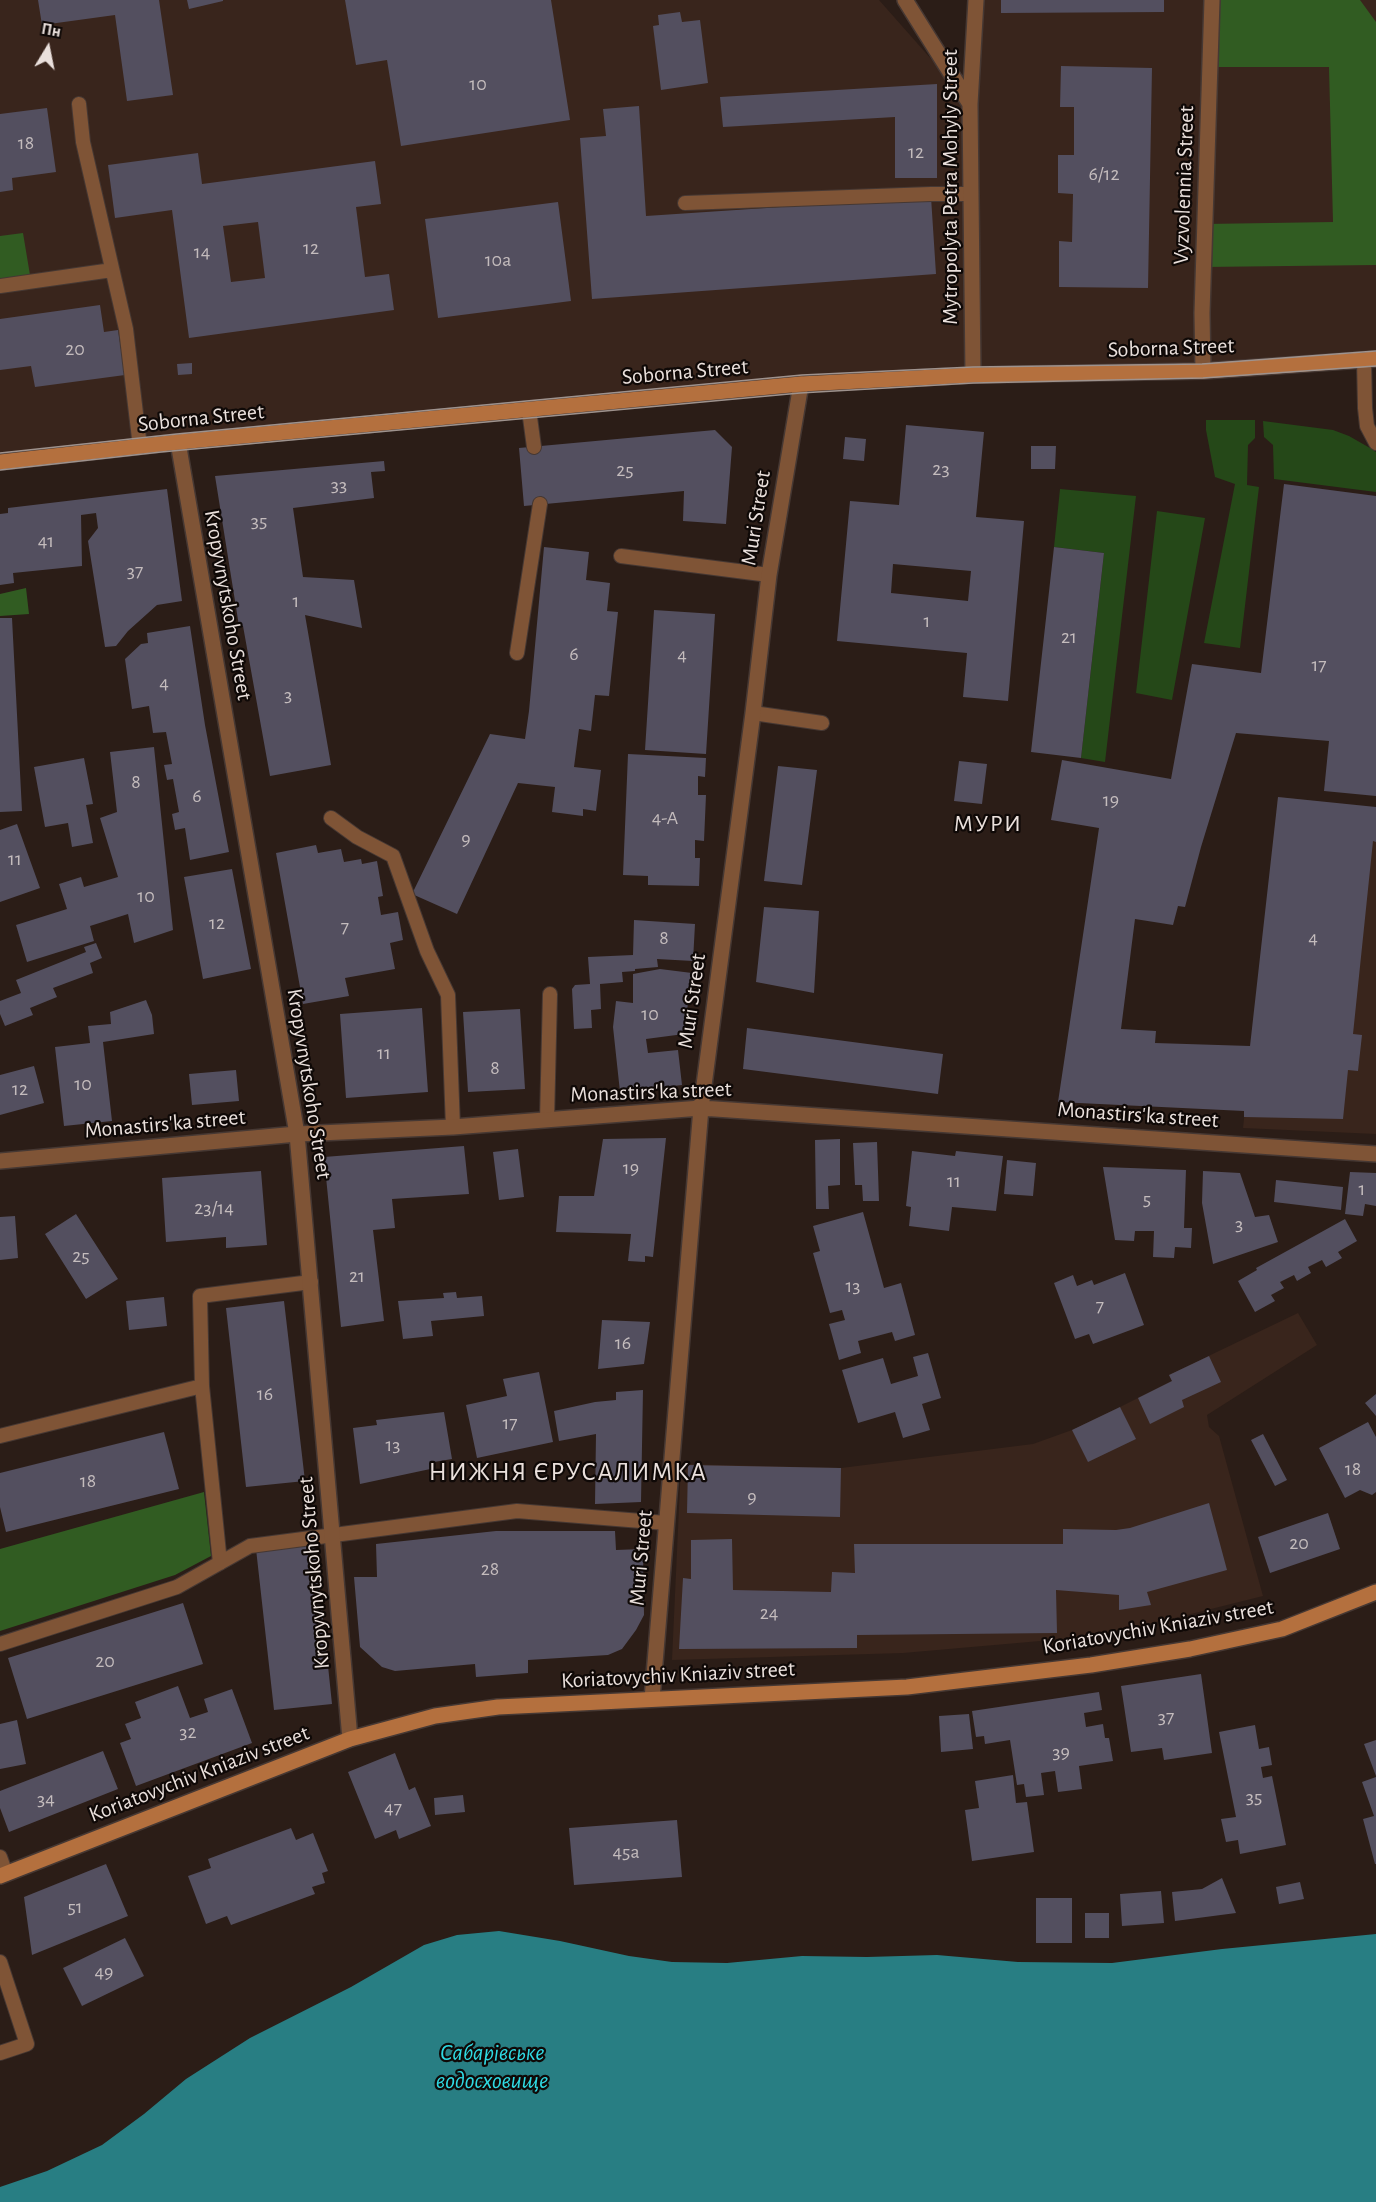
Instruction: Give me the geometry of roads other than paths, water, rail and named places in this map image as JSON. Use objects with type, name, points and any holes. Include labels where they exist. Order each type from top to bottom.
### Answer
[{"type":"street","points":[[905,0],[970,104]]},
{"type":"street","name":"Mytropolyta Petra Mohyly Street","points":[[973,375],[970,104],[976,0]]},
{"type":"street","name":"Vyzvolennia Street","points":[[1203,371],[1202,313],[1212,0]]},
{"type":"street","name":"Soborna Street","points":[[0,462],[178,442],[801,384],[973,375],[1203,371],[1370,360]]},
{"type":"street","name":"Muri Street","points":[[652,1699],[701,1108],[769,575],[801,384]]},
{"type":"street","name":"Kropyvnytskoho Street","points":[[178,442],[297,1134],[350,1739]]},
{"type":"street","name":"Monastirs'ka street","points":[[0,1161],[297,1134],[547,1120],[701,1108],[1376,1154]]},
{"type":"street","name":"Koriatovychiv Kniaziv street","points":[[3,1875],[350,1739],[435,1716],[498,1707],[907,1687],[1091,1665],[1190,1649],[1282,1629],[1376,1592]]},
{"type":"lane","points":[[79,104],[83,142],[126,329],[140,447]]},
{"type":"lane","points":[[685,203],[971,194]]},
{"type":"lane","points":[[0,286],[112,270]]},
{"type":"lane","points":[[1370,360],[1365,408],[1367,426],[1376,443]]},
{"type":"lane","points":[[529,410],[534,447]]},
{"type":"lane","points":[[517,653],[540,504]]},
{"type":"lane","points":[[621,556],[769,575]]},
{"type":"lane","points":[[753,713],[822,723]]},
{"type":"lane","points":[[331,818],[357,837],[393,856],[427,951],[448,995],[453,1126]]},
{"type":"lane","points":[[547,1120],[550,994]]},
{"type":"lane","points":[[220,1563],[202,1386],[200,1296],[311,1282]]},
{"type":"lane","points":[[0,1436],[202,1386]]},
{"type":"lane","points":[[0,1644],[177,1587],[250,1546],[517,1510],[666,1523]]},
{"type":"lane","points":[[0,1857],[3,1875]]},
{"type":"lane","points":[[0,1962],[27,2043],[0,2053]]},
{"type":"water","name":"Сабарівське водосховище","points":[[499,1931],[629,1956],[672,1962],[727,1963],[802,1956],[937,1955],[1018,1962],[1112,1963],[1222,1949],[1376,1934],[1376,2202],[0,2202],[0,2187],[47,2171],[102,2145],[186,2079],[250,2038],[351,1987],[424,1945],[457,1935]]},
{"type":"tram line","points":[[0,453],[802,375],[973,367],[1202,364],[1376,351]]},
{"type":"tram line","points":[[0,470],[161,452],[800,393],[973,383],[1203,378],[1376,366]]},
{"type":"district","name":"МУРИ","points":[[988,824]]},
{"type":"district","name":"НИЖНЯ ЄРУСАЛИМКА","points":[[568,1472]]}]
